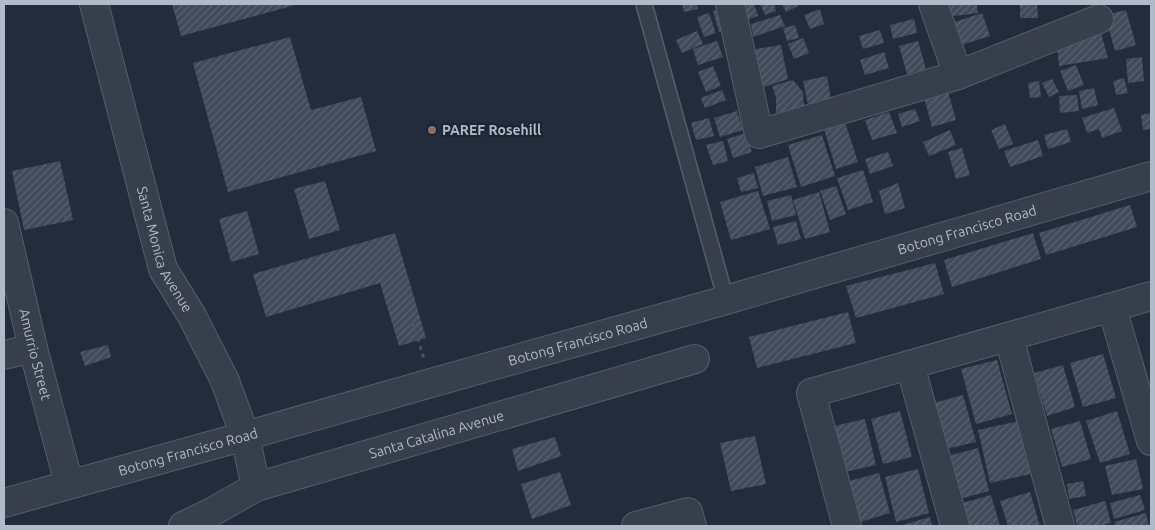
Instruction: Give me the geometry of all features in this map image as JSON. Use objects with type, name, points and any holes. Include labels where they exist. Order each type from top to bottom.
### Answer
[{"type":"street","name":"Santa Monica Avenue","points":[[94,4],[164,269],[192,316],[225,381],[246,436],[256,487]]},
{"type":"street","points":[[730,4],[759,134],[958,75],[1099,19]]},
{"type":"street","points":[[933,4],[958,75]]},
{"type":"street","name":"Botong Francisco Road","points":[[4,503],[726,300],[1151,176]]},
{"type":"street","name":"Amurrio Street","points":[[4,223],[33,348],[68,484]]},
{"type":"street","points":[[847,526],[811,393],[1151,296]]},
{"type":"street","points":[[1112,308],[1151,441]]},
{"type":"street","points":[[1009,337],[1060,526]]},
{"type":"street","points":[[4,355],[33,348]]},
{"type":"street","name":"Santa Catalina Avenue","points":[[183,526],[256,487],[695,359]]},
{"type":"street","points":[[910,365],[955,526]]},
{"type":"street","points":[[636,526],[690,519]]},
{"type":"lane","points":[[644,4],[726,300]]},
{"type":"building","points":[[172,4],[299,4],[181,36]]},
{"type":"building","points":[[682,4],[696,4],[698,9],[684,12]]},
{"type":"building","points":[[743,4],[754,4],[758,16],[738,23]]},
{"type":"building","points":[[760,4],[774,4],[776,11],[765,15]]},
{"type":"building","points":[[782,4],[797,4],[798,6],[786,12]]},
{"type":"building","points":[[944,4],[977,4],[978,13],[946,17]]},
{"type":"building","points":[[1020,4],[1037,4],[1038,18],[1020,18]]},
{"type":"building","points":[[723,8],[729,29],[719,32],[713,11]]},
{"type":"building","points":[[820,9],[824,24],[810,29],[804,15]]},
{"type":"building","points":[[1126,10],[1136,45],[1115,51],[1105,15]]},
{"type":"building","points":[[709,13],[716,33],[704,37],[697,17]]},
{"type":"building","points":[[982,13],[990,36],[955,47],[948,24]]},
{"type":"building","points":[[780,15],[785,26],[753,37],[751,24]]},
{"type":"building","points":[[914,19],[917,33],[893,39],[890,25]]},
{"type":"building","points":[[795,25],[799,38],[787,41],[783,28]]},
{"type":"building","points":[[1100,29],[1108,58],[1059,66],[1056,36]]},
{"type":"building","points":[[880,30],[884,43],[863,49],[859,36]]},
{"type":"building","points":[[697,31],[703,44],[682,53],[676,40]]},
{"type":"building","points":[[290,37],[311,110],[361,97],[376,151],[228,192],[193,63]]},
{"type":"building","points":[[803,38],[809,53],[794,59],[788,44]]},
{"type":"building","points":[[717,41],[723,57],[698,65],[693,49]]},
{"type":"building","points":[[918,41],[926,69],[907,74],[899,46]]},
{"type":"building","points":[[781,45],[788,79],[758,89],[750,50]]},
{"type":"building","points":[[884,52],[889,68],[865,75],[860,60]]},
{"type":"building","points":[[1142,57],[1144,81],[1128,83],[1126,59]]},
{"type":"building","points":[[1076,65],[1084,85],[1068,91],[1060,71]]},
{"type":"building","points":[[713,66],[721,86],[706,92],[698,72]]},
{"type":"building","points":[[827,76],[831,100],[808,105],[803,81]]},
{"type":"building","points":[[1124,78],[1128,93],[1116,95],[1113,81]]},
{"type":"building","points":[[1052,79],[1059,92],[1049,97],[1042,83]]},
{"type":"building","points":[[793,80],[803,92],[804,109],[776,113],[776,97],[772,86]]},
{"type":"building","points":[[1039,81],[1041,97],[1030,98],[1028,83]]},
{"type":"building","points":[[947,88],[956,120],[932,127],[923,94]]},
{"type":"building","points":[[1094,88],[1098,105],[1082,109],[1079,91]]},
{"type":"building","points":[[722,90],[726,100],[705,108],[701,98]]},
{"type":"building","points":[[1077,95],[1079,111],[1060,113],[1059,96]]},
{"type":"building","points":[[1114,108],[1122,131],[1102,138],[1099,129],[1087,133],[1082,118]]},
{"type":"building","points":[[915,109],[920,121],[902,127],[898,114]]},
{"type":"building","points":[[737,111],[743,130],[720,137],[714,118]]},
{"type":"building","points":[[889,112],[897,133],[872,140],[865,120]]},
{"type":"building","points":[[1151,113],[1151,129],[1143,130],[1141,115]]},
{"type":"building","points":[[709,118],[714,136],[696,140],[691,123]]},
{"type":"building","points":[[845,122],[858,162],[836,169],[824,129]]},
{"type":"building","points":[[1005,124],[1013,144],[999,149],[991,130]]},
{"type":"building","points":[[1067,129],[1071,142],[1048,149],[1044,135]]},
{"type":"building","points":[[950,130],[956,145],[929,156],[923,142]]},
{"type":"building","points":[[746,133],[752,152],[733,158],[727,139]]},
{"type":"building","points":[[822,135],[835,176],[801,187],[788,145]]},
{"type":"building","points":[[1038,140],[1043,156],[1010,167],[1004,151]]},
{"type":"building","points":[[723,141],[728,161],[713,165],[706,145]]},
{"type":"building","points":[[962,148],[970,175],[956,179],[948,152]]},
{"type":"building","points":[[888,152],[893,166],[870,174],[865,159]]},
{"type":"building","points":[[788,157],[797,187],[763,196],[755,167]]},
{"type":"building","points":[[60,161],[73,220],[24,230],[12,171]]},
{"type":"building","points":[[863,170],[873,202],[848,210],[837,178]]},
{"type":"building","points":[[754,173],[758,188],[741,192],[737,178]]},
{"type":"building","points":[[325,181],[340,230],[309,239],[294,189]]},
{"type":"building","points":[[898,183],[905,208],[885,214],[879,191]]},
{"type":"building","points":[[836,186],[846,214],[830,220],[820,191]]},
{"type":"building","points":[[758,191],[770,229],[731,240],[720,202]]},
{"type":"building","points":[[819,192],[830,232],[805,239],[793,200]]},
{"type":"building","points":[[791,195],[796,215],[772,221],[767,201]]},
{"type":"building","points":[[1130,205],[1137,227],[1046,255],[1039,233]]},
{"type":"building","points":[[247,211],[259,254],[231,262],[219,219]]},
{"type":"building","points":[[796,221],[801,239],[778,245],[773,227]]},
{"type":"building","points":[[395,233],[426,338],[399,346],[380,283],[266,317],[253,274]]},
{"type":"building","points":[[1033,233],[1041,259],[952,287],[944,260]]},
{"type":"building","points":[[935,263],[944,294],[856,318],[846,286]]},
{"type":"building","points":[[848,312],[856,343],[757,368],[749,337]]},
{"type":"building","points":[[108,345],[111,357],[85,366],[80,352]]},
{"type":"building","points":[[1103,354],[1116,398],[1083,407],[1070,363]]},
{"type":"building","points":[[997,360],[1012,414],[976,424],[961,369]]},
{"type":"building","points":[[1063,365],[1075,407],[1047,416],[1034,373]]},
{"type":"building","points":[[963,395],[976,442],[946,449],[934,403]]},
{"type":"building","points":[[900,411],[912,457],[883,464],[871,419]]},
{"type":"building","points":[[1117,411],[1130,454],[1100,463],[1086,421]]},
{"type":"building","points":[[865,419],[876,465],[845,472],[834,426]]},
{"type":"building","points":[[1019,421],[1031,474],[990,483],[978,430]]},
{"type":"building","points":[[1080,421],[1091,459],[1062,467],[1051,429]]},
{"type":"building","points":[[755,436],[766,484],[731,491],[720,443]]},
{"type":"building","points":[[555,437],[561,456],[518,471],[512,449]]},
{"type":"building","points":[[978,448],[989,491],[960,499],[948,456]]},
{"type":"building","points":[[1136,459],[1143,489],[1112,495],[1105,466]]},
{"type":"building","points":[[918,469],[929,513],[896,522],[885,477]]},
{"type":"building","points":[[560,472],[571,505],[532,519],[521,484]]},
{"type":"building","points":[[879,473],[890,513],[860,522],[849,481]]},
{"type":"building","points":[[1083,481],[1086,496],[1069,499],[1067,484]]},
{"type":"building","points":[[1030,492],[1040,526],[1008,526],[1000,501]]},
{"type":"building","points":[[991,495],[1000,526],[969,526],[962,503]]},
{"type":"building","points":[[1140,495],[1145,510],[1114,519],[1110,503]]},
{"type":"building","points":[[1105,501],[1111,523],[1100,526],[1077,526],[1073,510]]},
{"type":"building","points":[[1146,513],[1149,526],[1115,526],[1114,522]]},
{"type":"building","points":[[930,517],[932,526],[899,526]]},
{"type":"place","name":"PAREF Rosehill","points":[[432,130]]}]
